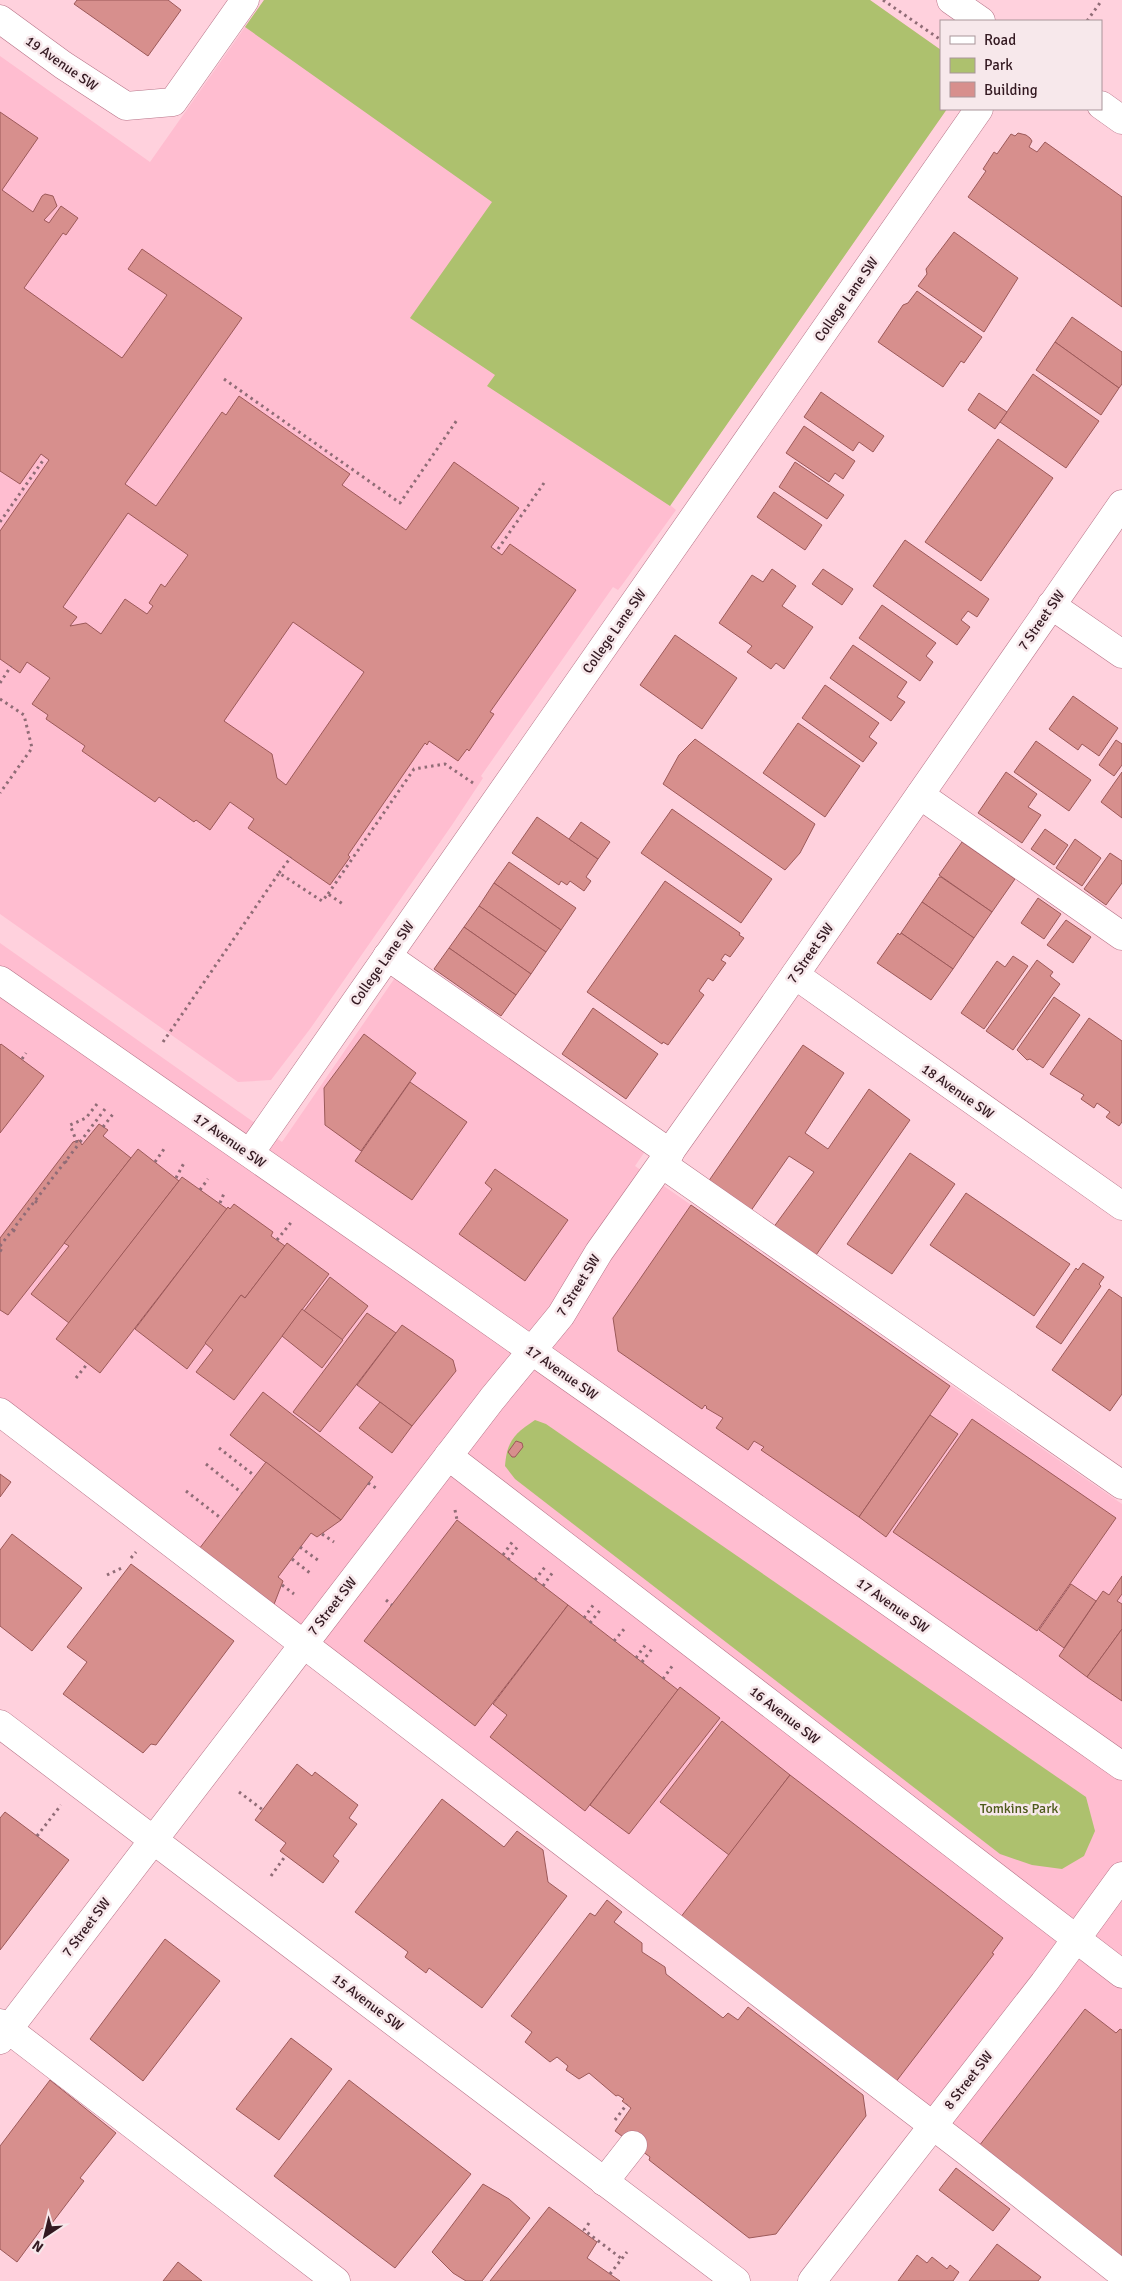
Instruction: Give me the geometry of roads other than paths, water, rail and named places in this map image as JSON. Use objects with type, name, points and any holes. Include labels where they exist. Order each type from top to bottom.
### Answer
[{"type":"street","name":"19 Avenue SW","points":[[0,19],[63,65],[126,106],[174,102],[245,0]]},
{"type":"street","points":[[950,0],[980,20]]},
{"type":"street","points":[[1102,106],[1122,120]]},
{"type":"street","name":"College Lane SW","points":[[250,1154],[977,110]]},
{"type":"street","name":"7 Street SW","points":[[3,2030],[153,1840],[448,1456],[565,1309],[598,1252],[666,1159],[1122,504]]},
{"type":"street","points":[[1051,605],[1122,654]]},
{"type":"street","points":[[920,795],[1122,936]]},
{"type":"street","points":[[388,956],[666,1159],[1122,1484]]},
{"type":"street","name":"18 Avenue SW","points":[[794,975],[1122,1206]]},
{"type":"street","name":"17 Avenue SW","points":[[0,980],[531,1350],[1122,1766]]},
{"type":"street","points":[[0,1412],[932,2126],[1122,2274]]},
{"type":"street","name":"16 Avenue SW","points":[[448,1456],[1122,1974]]},
{"type":"street","name":"15 Avenue SW","points":[[0,1724],[736,2281]]},
{"type":"street","name":"8 Street SW","points":[[812,2281],[1076,1939],[1122,1876]]},
{"type":"street","points":[[3,2030],[336,2281]]},
{"type":"street","points":[[604,2182],[633,2145]]},
{"type":"park label","name":"Tomkins Park","points":[[1019,1808]]}]
